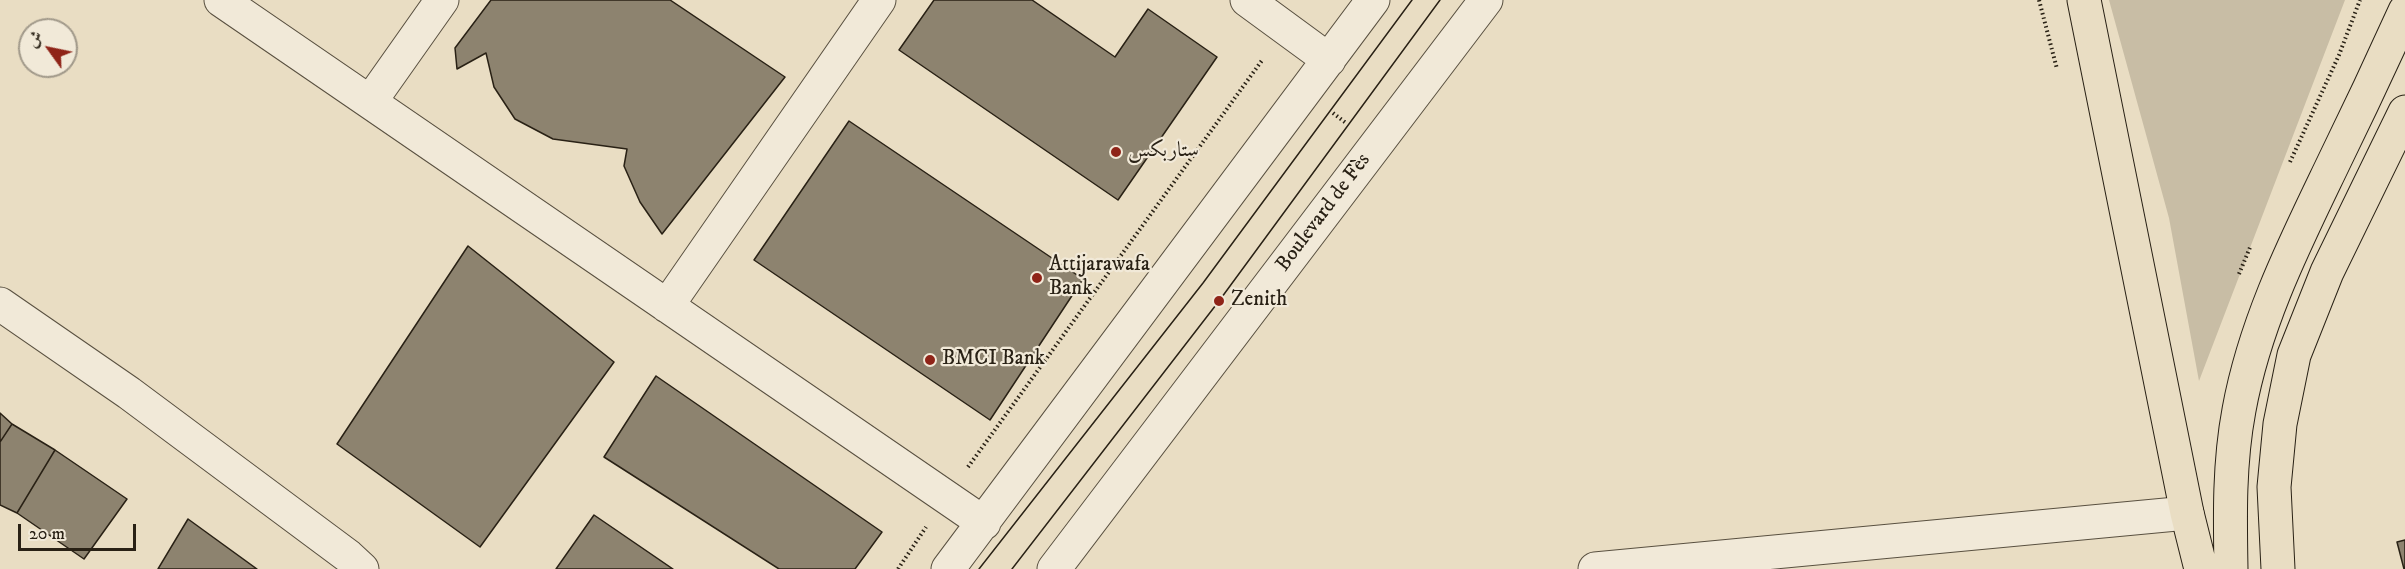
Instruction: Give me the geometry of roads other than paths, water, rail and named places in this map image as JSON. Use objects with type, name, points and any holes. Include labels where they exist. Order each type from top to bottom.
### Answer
[{"type":"main road","points":[[2084,0],[2187,513],[2201,569]]},
{"type":"main road","points":[[2231,569],[2230,480],[2239,410],[2256,338],[2289,254],[2372,86],[2405,11]]},
{"type":"main road","points":[[2278,569],[2274,487],[2280,424],[2294,355],[2327,272],[2405,112]]},
{"type":"street","points":[[221,0],[984,523]]},
{"type":"street","points":[[370,102],[442,0]]},
{"type":"street","points":[[667,306],[879,0]]},
{"type":"street","points":[[1247,0],[1329,60]]},
{"type":"street","points":[[948,569],[1373,0]]},
{"type":"street","name":"Boulevard de Fès","points":[[1054,569],[1486,0]]},
{"type":"street","points":[[0,304],[129,393],[350,565]]},
{"type":"street","points":[[1595,569],[2187,513]]},
{"type":"tram line","points":[[979,569],[1203,283],[1412,0]]},
{"type":"tram line","points":[[1012,569],[1219,301],[1440,0]]},
{"type":"place","name":"ستاربكس","points":[[1116,152]]},
{"type":"place","name":"Attijarawafa Bank","points":[[1037,278]]},
{"type":"place","name":"Zenith","points":[[1219,301]]},
{"type":"place","name":"BMCI Bank","points":[[930,360]]}]
